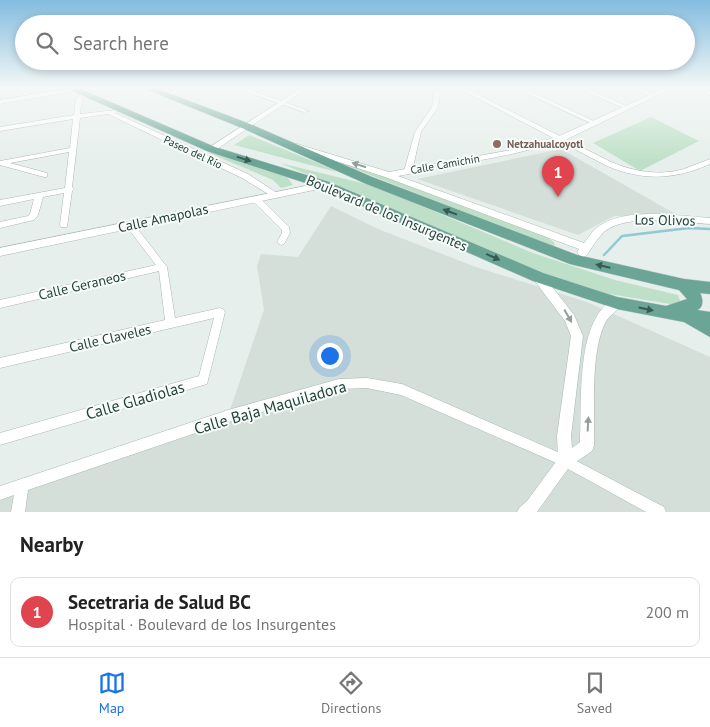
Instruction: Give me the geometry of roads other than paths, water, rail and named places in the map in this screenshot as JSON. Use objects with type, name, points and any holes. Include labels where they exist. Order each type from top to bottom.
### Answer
[{"type":"main road","name":"Boulevard de los Insurgentes","points":[[116,112],[211,149],[326,184],[538,277],[617,303],[666,313],[710,319]]},
{"type":"main road","name":"Boulevard de los Insurgentes","points":[[209,112],[246,126],[368,180],[575,260],[684,285],[710,288]]},
{"type":"main road","points":[[666,313],[694,305],[695,298],[684,285]]},
{"type":"main road","points":[[683,315],[710,330]]},
{"type":"street","points":[[64,224],[70,189],[77,112]]},
{"type":"street","points":[[0,129],[108,112]]},
{"type":"street","name":"Paseo del Río","points":[[116,112],[245,176],[276,195]]},
{"type":"street","points":[[211,149],[269,112]]},
{"type":"street","points":[[408,171],[418,132],[432,112]]},
{"type":"street","points":[[507,112],[617,168],[639,174],[682,172],[710,161]]},
{"type":"street","points":[[571,112],[595,123]]},
{"type":"street","name":"Calle Camichín","points":[[388,175],[512,152],[560,139],[619,112]]},
{"type":"street","points":[[0,124],[14,126]]},
{"type":"street","points":[[285,144],[311,150],[388,175],[586,248]]},
{"type":"street","points":[[1,163],[74,148]]},
{"type":"street","points":[[1,163],[44,175]]},
{"type":"street","name":"Calle Amapolas","points":[[0,252],[326,184]]},
{"type":"street","points":[[0,203],[70,189]]},
{"type":"street","points":[[0,225],[31,218],[34,215],[39,196]]},
{"type":"street","points":[[256,199],[286,229],[281,242]]},
{"type":"street","name":"Los Olivos","points":[[575,260],[603,228],[616,222],[632,219],[710,221]]},
{"type":"street","points":[[130,225],[163,267],[171,324]]},
{"type":"street","name":"Calle Geraneos","points":[[0,304],[163,267]]},
{"type":"street","points":[[538,277],[570,318],[577,336],[564,436],[565,461]]},
{"type":"street","points":[[525,512],[532,506],[565,461],[587,446],[592,347],[600,321],[607,311],[617,303]]},
{"type":"street","name":"Calle Claveles","points":[[0,363],[220,312]]},
{"type":"street","name":"Calle Gladiolas","points":[[0,438],[203,380],[220,312]]},
{"type":"street","name":"Calle Baja Maquiladora","points":[[0,493],[228,416],[339,384],[367,383],[402,390],[565,461],[659,512]]},
{"type":"street","points":[[18,512],[22,486]]},
{"type":"waterway","points":[[604,255],[622,236],[689,228],[710,229]]},
{"type":"place","name":"Netzahualcoyotl","points":[[497,144]]},
{"type":"place","name":"Secetraria de Salud BC","points":[[558,197]]}]
